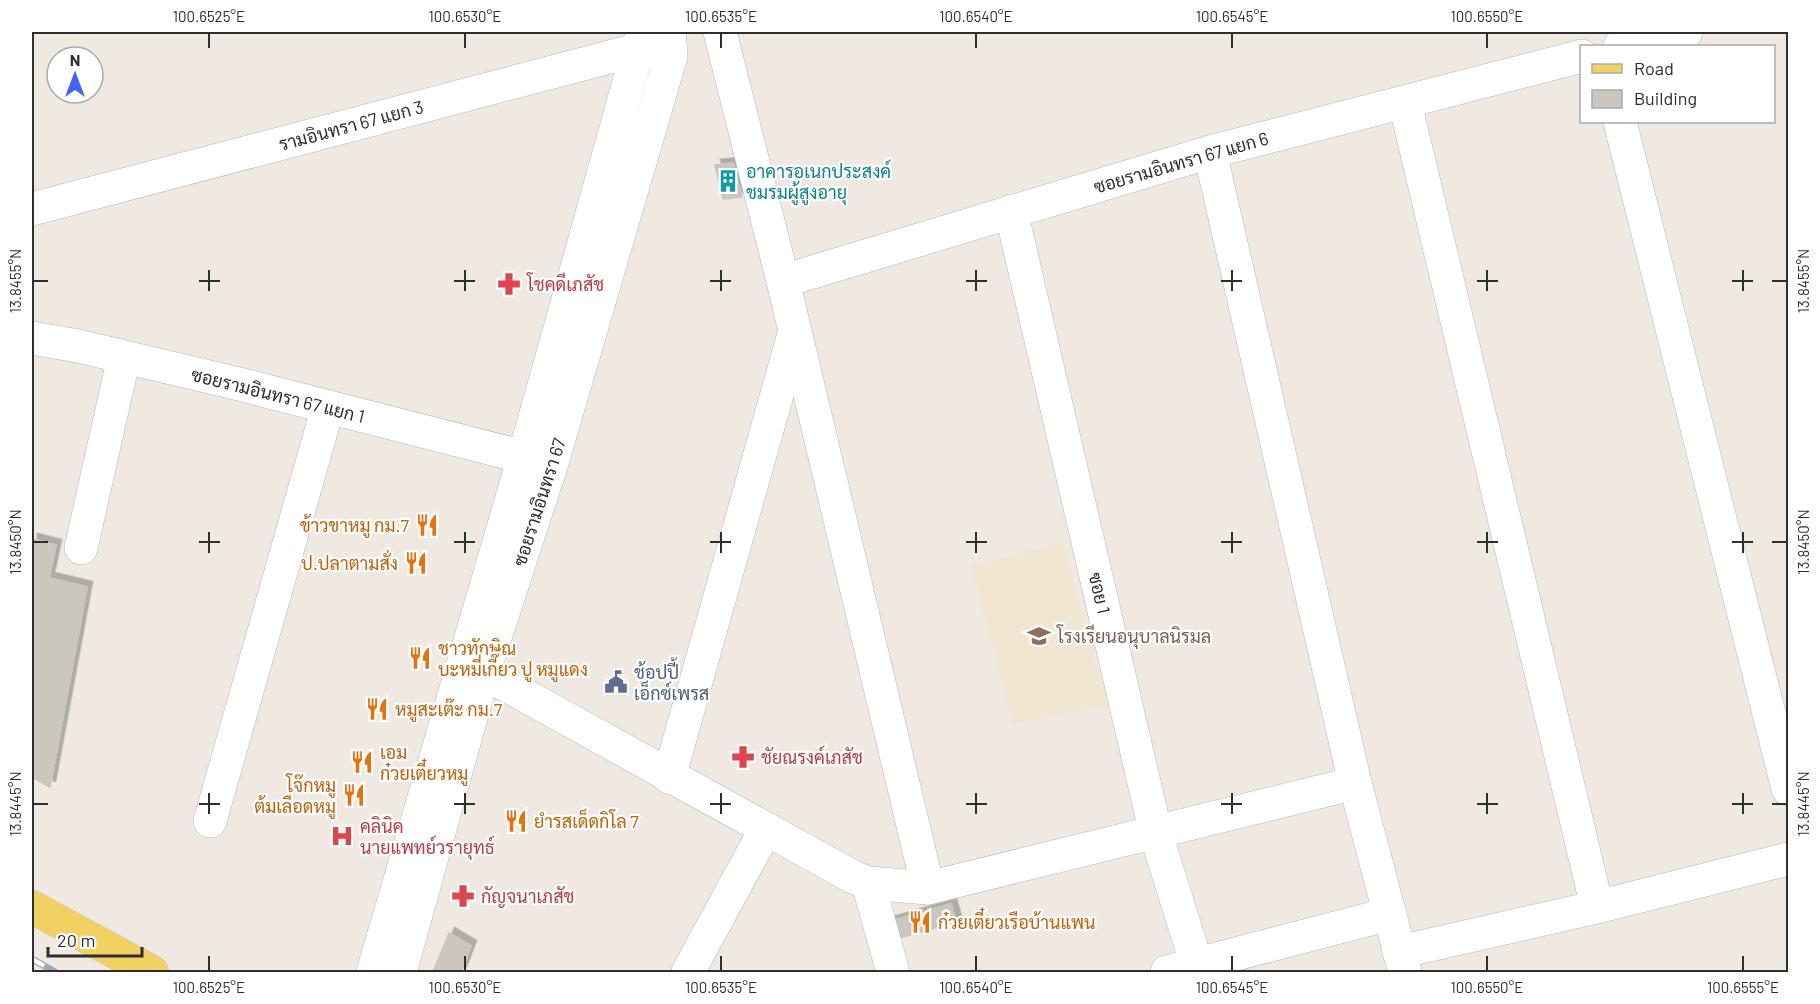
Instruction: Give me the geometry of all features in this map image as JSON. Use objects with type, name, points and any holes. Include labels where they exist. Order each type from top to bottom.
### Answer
[{"type":"main road","points":[[32,907],[152,972]]},
{"type":"street","points":[[670,44],[722,32],[928,888]]},
{"type":"street","points":[[1625,45],[1686,32]]},
{"type":"street","name":"รามอินทรา 67 แยก 3","points":[[32,209],[641,40],[670,44]]},
{"type":"street","name":"ซอยรามอินทรา 67","points":[[400,972],[524,457],[641,40]]},
{"type":"street","name":"ซอยรามอินทรา 67","points":[[373,972],[472,670],[551,466],[670,44]]},
{"type":"street","name":"ซอยรามอินทรา 67 แยก 6","points":[[783,281],[1210,152],[1580,56]]},
{"type":"street","points":[[1404,103],[1597,908]]},
{"type":"street","points":[[1620,123],[1788,789]]},
{"type":"street","points":[[1210,152],[1355,783],[1402,962],[1597,908],[1788,859]]},
{"type":"street","name":"ซอย 1","points":[[1011,211],[1188,970]]},
{"type":"street","points":[[669,777],[795,330]]},
{"type":"street","name":"ซอยรามอินทรา 67 แยก 1","points":[[32,338],[124,357],[524,457]]},
{"type":"street","points":[[81,548],[124,357]]},
{"type":"street","points":[[210,821],[328,407]]},
{"type":"street","points":[[472,670],[868,883],[928,888],[1156,834],[1355,783]]},
{"type":"street","points":[[688,972],[766,829]]},
{"type":"street","points":[[868,883],[893,972]]},
{"type":"street","points":[[1188,970],[1389,914]]},
{"type":"shaded area","name":"โรงเรียนอนุบาลนิรมล","points":[[1064,542],[1107,706],[1013,724],[971,566]]},
{"type":"building","name":"อาคารอเนกประสงค์ ชมรมผู้สูงอายุ","points":[[733,163],[742,197],[723,199],[715,165]]},
{"type":"building","points":[[32,539],[56,545],[49,578],[87,587],[50,787],[32,777]]},
{"type":"building","name":"ก๋วยเตี๋ยวเรือบ้านแพน","points":[[951,904],[956,922],[889,941],[884,923]]},
{"type":"building","points":[[449,933],[471,946],[461,972],[433,972]]},
{"type":"railway","points":[[32,959],[55,972]]},
{"type":"place","name":"อาคารอเนกประสงค์ ชมรมผู้สูงอายุ","points":[[728,181]]},
{"type":"place","name":"โชคดีเภสัช","points":[[509,284]]},
{"type":"place","name":"ข้าวขาหมู กม.7","points":[[427,525]]},
{"type":"place","name":"ป.ปลาตามสั่ง","points":[[416,563]]},
{"type":"place","name":"โรงเรียนอนุบาลนิรมล","points":[[1039,636]]},
{"type":"place","name":"ชาวทักษิณ บะหมี่เกี๊ยว ปู หมูแดง","points":[[420,658]]},
{"type":"place","name":"ช้อปปี้ เอ็กซ์เพรส","points":[[616,682]]},
{"type":"place","name":"หมูสะเต๊ะ กม.7","points":[[377,709]]},
{"type":"place","name":"ชัยณรงค์เภสัช","points":[[743,757]]},
{"type":"place","name":"เอม ก๋วยเตี๋ยวหมู","points":[[362,762]]},
{"type":"place","name":"โจ๊กหมู ต้มเลือดหมู","points":[[354,795]]},
{"type":"place","name":"ยำรสเด็ดกิโล 7","points":[[516,821]]},
{"type":"place","name":"คลินิค นายแพทย์วรายุทธ์","points":[[342,836]]},
{"type":"place","name":"กัญจนาเภสัช","points":[[463,896]]},
{"type":"place","name":"ก๋วยเตี๋ยวเรือบ้านแพน","points":[[920,922]]}]
